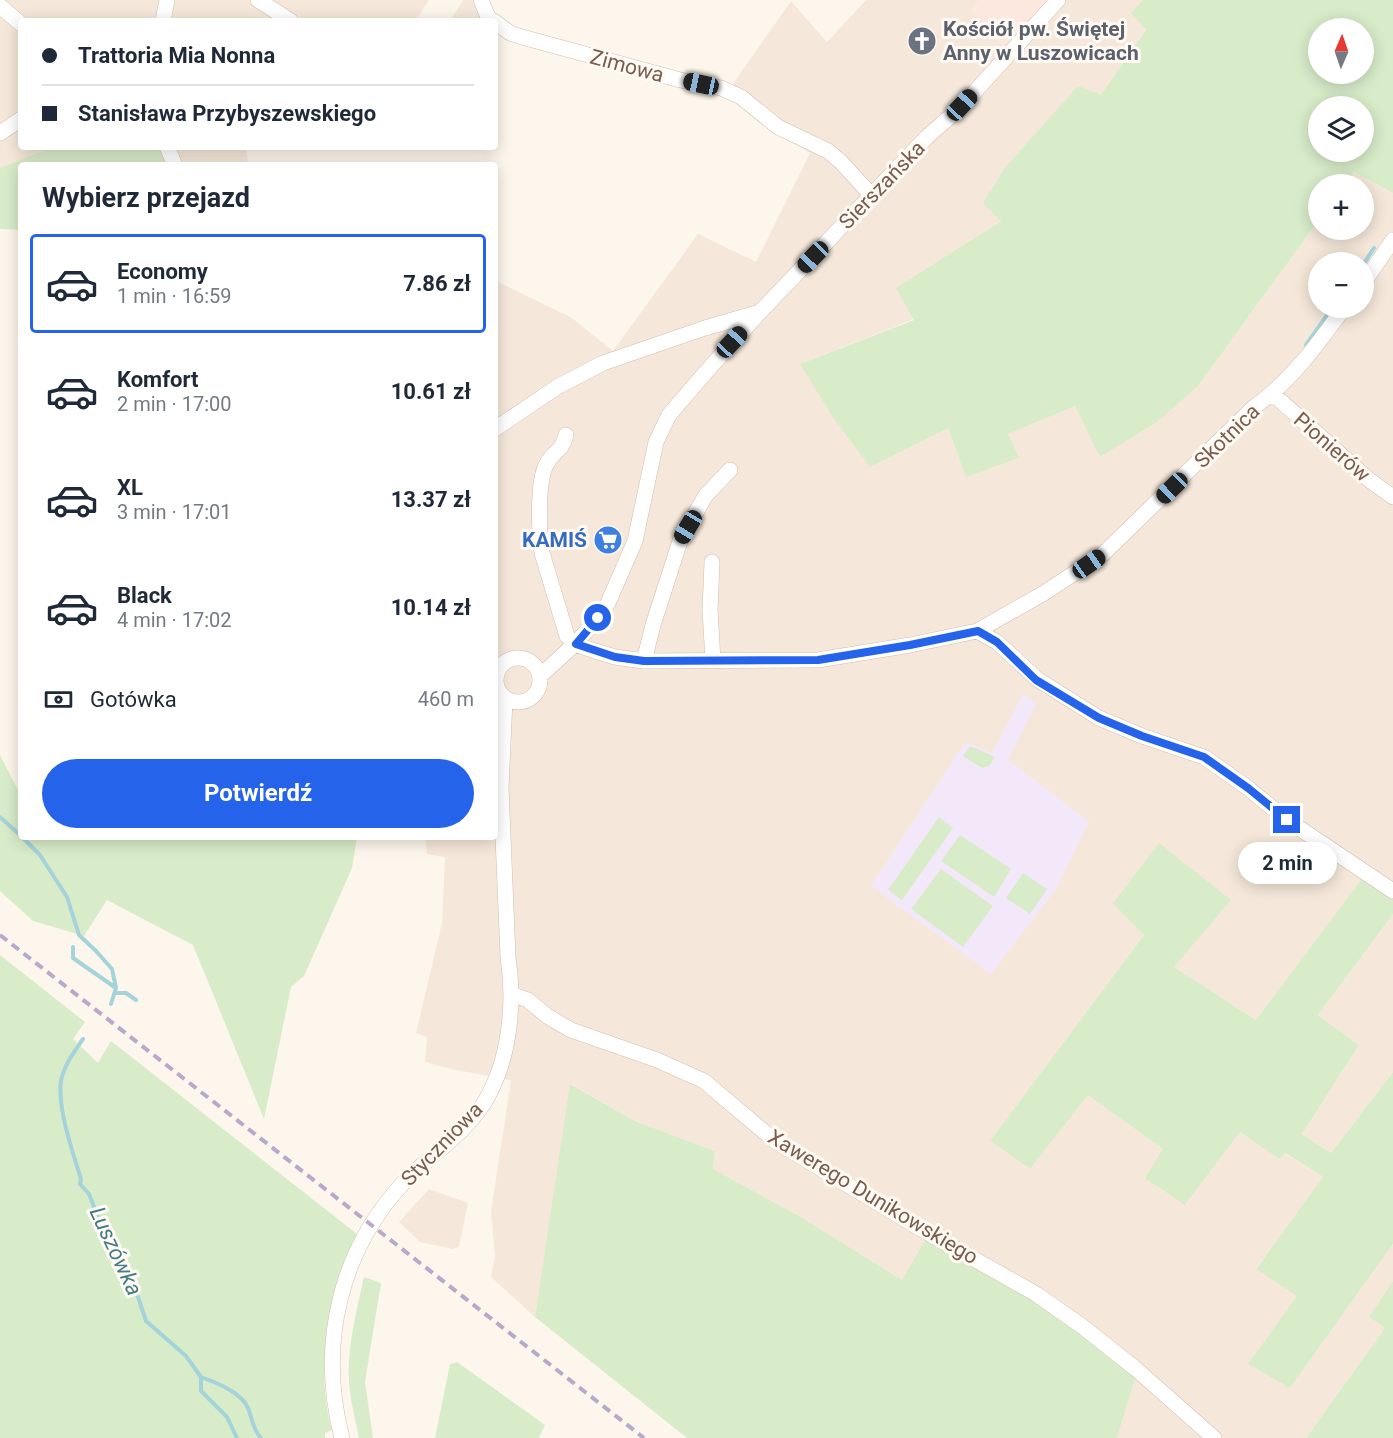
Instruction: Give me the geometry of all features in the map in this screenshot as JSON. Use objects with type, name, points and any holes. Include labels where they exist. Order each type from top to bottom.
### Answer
[{"type":"street","points":[[164,18],[167,0]]},
{"type":"street","points":[[258,0],[286,18]]},
{"type":"street","name":"Zimowa","points":[[481,0],[489,18]]},
{"type":"street","name":"Sierszańska","points":[[540,676],[598,618],[608,603],[635,542],[650,464],[662,428],[699,380],[760,312],[927,137],[962,105],[1058,0]]},
{"type":"street","points":[[0,6],[18,21]]},
{"type":"street","name":"Zimowa","points":[[498,25],[510,33],[522,37],[680,80],[721,88],[741,97],[778,126],[828,151],[872,196]]},
{"type":"street","points":[[0,133],[18,121]]},
{"type":"street","points":[[1374,268],[1393,240]]},
{"type":"street","points":[[498,427],[582,372],[628,354],[732,319],[760,312]]},
{"type":"street","name":"Skotnica","points":[[569,648],[644,661],[818,660],[978,631],[1044,593],[1102,555],[1253,408],[1273,394],[1306,358],[1336,318]]},
{"type":"street","name":"Pionierów","points":[[1273,394],[1368,479],[1393,497]]},
{"type":"street","points":[[530,662],[569,648],[540,543],[541,482],[547,463],[563,446],[566,435]]},
{"type":"street","points":[[644,661],[681,538],[706,495],[730,470]]},
{"type":"street","points":[[712,562],[710,610],[713,660]]},
{"type":"street","points":[[978,631],[997,642],[1036,680],[1099,718],[1142,736],[1204,757],[1248,788],[1287,820],[1393,891]]},
{"type":"street","points":[[498,671],[509,660],[520,658],[530,662],[540,676],[540,682],[531,698],[512,700],[498,689]]},
{"type":"street","name":"Styczniowa","points":[[342,1438],[336,1408],[332,1354],[334,1327],[345,1281],[372,1223],[382,1208],[415,1171],[459,1132],[486,1100],[504,1054],[511,994],[501,788],[504,730],[512,700]]},
{"type":"street","name":"Xawerego Dunikowskiego","points":[[511,994],[528,1000],[547,1016],[571,1030],[650,1057],[704,1081],[775,1141],[921,1229],[1036,1294],[1136,1369],[1214,1438]]},
{"type":"shaded area","points":[[0,0],[429,0],[417,18],[18,18],[18,150],[45,150],[0,168]]},
{"type":"shaded area","points":[[463,0],[485,0],[482,18],[452,18]]},
{"type":"shaded area","points":[[866,0],[1143,0],[1132,13],[1146,30],[1101,96],[1002,220],[897,288],[914,319],[800,364],[948,428],[966,476],[1007,434],[1075,406],[1101,457],[1198,386],[1308,235],[1308,240],[1374,240],[1374,183],[1393,193],[1393,895],[1364,877],[1256,1020],[1174,967],[1144,935],[990,1141],[1030,1169],[1088,1094],[1163,1149],[1186,1204],[1240,1132],[1279,1159],[1284,1153],[1324,1178],[1256,1268],[1297,1295],[1290,1388],[1393,1244],[1393,1281],[1369,1317],[1385,1328],[1306,1438],[1117,1438],[1136,1376],[902,1280],[801,1217],[713,1169],[715,1151],[635,1121],[571,1084],[535,1317],[491,1277],[495,1256],[491,1212],[511,1080],[425,1062],[427,1037],[416,1033],[442,923],[445,857],[427,854],[425,840],[498,840],[498,282],[572,318],[613,351],[698,234],[756,262],[810,153],[764,126],[725,95],[791,1],[827,42]]},
{"type":"shaded area","points":[[979,0],[1048,0],[1003,47],[971,9]]},
{"type":"shaded area","points":[[160,150],[246,150],[248,162],[166,162]]},
{"type":"shaded area","points":[[1023,694],[1037,702],[1008,760],[1089,822],[1056,889],[991,974],[871,886],[964,744],[970,744],[992,753]]},
{"type":"shaded area","points":[[1393,914],[1393,1072],[1331,1153],[1302,1134],[1359,1045],[1318,1015]]},
{"type":"shaded area","points":[[429,1189],[468,1203],[459,1247],[452,1249],[420,1242],[399,1222]]},
{"type":"green space","points":[[1143,0],[1393,0],[1393,193],[1374,183],[1374,174],[1354,172],[1352,174],[1308,174],[1308,235],[1198,386],[1157,422],[1100,457],[1075,406],[1008,434],[1019,458],[966,477],[948,428],[870,467],[832,416],[800,364],[914,320],[896,288],[1001,221],[983,203],[1004,169],[1078,86],[1101,95],[1146,30],[1131,13]]},
{"type":"green space","points":[[45,150],[160,150],[166,162],[18,162],[18,230],[0,229],[0,168]]},
{"type":"green space","points":[[970,746],[995,757],[989,766],[982,768],[963,756]]},
{"type":"green space","points":[[0,755],[18,790],[18,840],[357,840],[352,868],[304,976],[291,987],[264,1119],[193,945],[107,900],[84,936],[33,921],[0,891]]},
{"type":"green space","points":[[939,817],[953,828],[902,900],[888,890]]},
{"type":"green space","points":[[960,835],[1011,869],[994,897],[941,861]]},
{"type":"green space","points":[[1159,843],[1231,900],[1174,967],[1256,1020],[1364,876],[1393,895],[1393,914],[1318,1015],[1359,1045],[1302,1134],[1331,1153],[1393,1072],[1393,1244],[1290,1388],[1248,1364],[1297,1296],[1256,1269],[1323,1177],[1285,1153],[1279,1159],[1240,1132],[1185,1205],[1145,1178],[1163,1149],[1088,1095],[1030,1169],[990,1141],[1144,935],[1113,903]]},
{"type":"green space","points":[[941,869],[993,906],[963,947],[911,909]]},
{"type":"green space","points":[[1023,873],[1047,889],[1030,914],[1006,898]]},
{"type":"green space","points":[[0,955],[85,1022],[73,1039],[98,1063],[111,1041],[357,1234],[340,1273],[330,1309],[324,1372],[325,1393],[332,1430],[325,1433],[325,1438],[0,1438]]},
{"type":"green space","points":[[570,1084],[635,1121],[715,1151],[713,1169],[801,1217],[902,1280],[927,1237],[1029,1296],[1136,1376],[1117,1438],[687,1438],[535,1317]]},
{"type":"green space","points":[[364,1277],[381,1283],[365,1382],[373,1438],[359,1438],[349,1378],[352,1334]]},
{"type":"green space","points":[[1393,1281],[1393,1438],[1306,1438],[1385,1328],[1369,1317]]},
{"type":"green space","points":[[457,1362],[545,1425],[539,1438],[435,1438],[450,1364]]},
{"type":"waterway","points":[[1371,252],[1374,248]]},
{"type":"waterway","points":[[1306,345],[1325,318]]},
{"type":"waterway","points":[[0,817],[18,833]]},
{"type":"waterway","points":[[25,840],[40,855],[67,897],[79,935],[112,969],[116,988],[111,1004]]},
{"type":"waterway","points":[[73,947],[73,958],[116,988]]},
{"type":"waterway","points":[[115,993],[126,993],[136,1000]]},
{"type":"waterway","name":"Luszówka","points":[[83,1039],[64,1070],[60,1092],[63,1117],[81,1179],[80,1184],[89,1194],[107,1240],[137,1294],[146,1321],[186,1356],[201,1377],[201,1391],[227,1417],[237,1438]]},
{"type":"waterway","points":[[201,1377],[228,1389],[245,1402],[254,1428],[261,1438]]},
{"type":"railway","points":[[0,935],[644,1438]]},
{"type":"place","name":"Kościół pw. Świętej Anny w Luszowicach","points":[[922,41]]},
{"type":"place","name":"KAMIŚ","points":[[608,540]]},
{"type":"route","points":[[598,618],[576,644],[615,657],[644,661],[818,660],[978,631],[997,642],[1036,680],[1099,718],[1142,736],[1204,757],[1248,788],[1287,820]]}]
